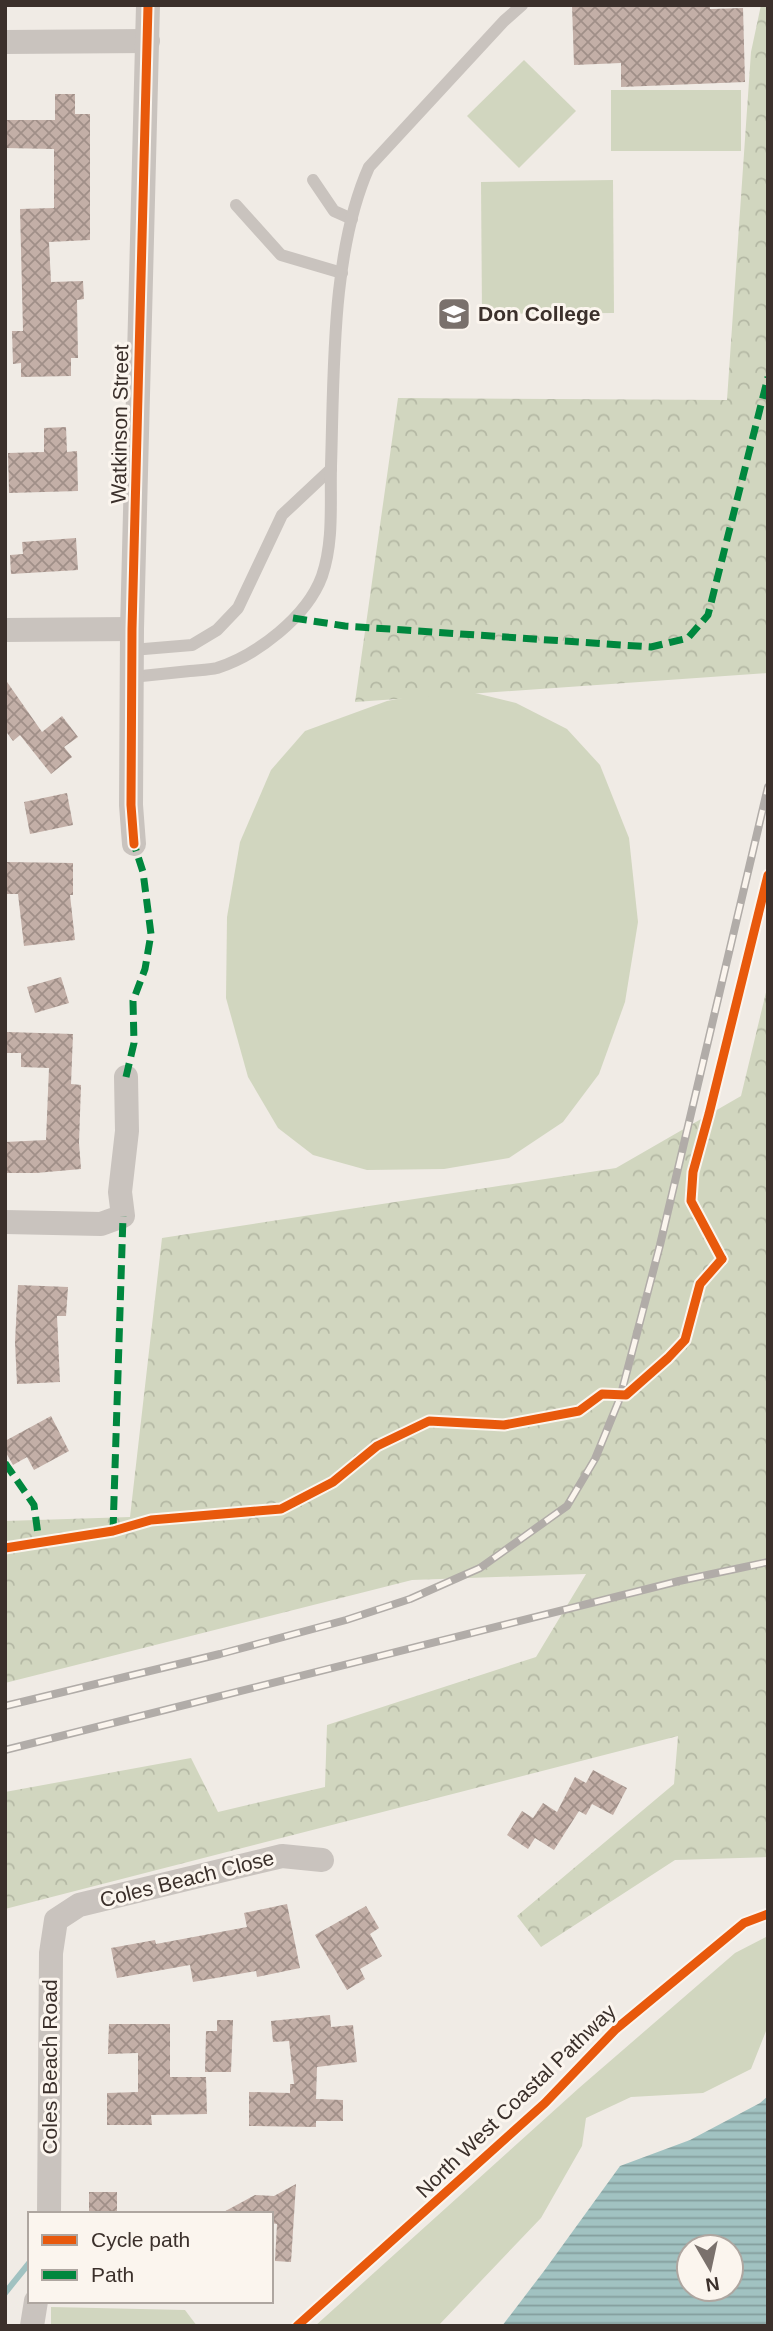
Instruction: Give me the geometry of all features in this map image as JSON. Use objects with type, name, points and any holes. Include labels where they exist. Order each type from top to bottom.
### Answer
[{"type":"street","name":"Watkinson Street","points":[[134,844],[131,805],[132,640],[148,5]]},
{"type":"street","points":[[5,42],[148,41]]},
{"type":"street","points":[[5,630],[132,640]]},
{"type":"street","points":[[5,1222],[101,1224],[123,1216],[120,1192],[127,1131],[126,1077]]},
{"type":"street","name":"Coles Beach Close","points":[[56,1920],[79,1905],[282,1856],[322,1860]]},
{"type":"street","name":"Coles Beach Road","points":[[49,2212],[51,1953],[56,1920]]},
{"type":"street","points":[[32,2326],[36,2303]]},
{"type":"lane","points":[[132,677],[215,668],[244,656],[269,641],[311,597],[322,576],[330,539],[336,344],[343,252],[358,190],[369,167],[504,21],[522,5]]},
{"type":"lane","points":[[313,180],[334,211],[352,219]]},
{"type":"lane","points":[[236,205],[281,255],[342,273]]},
{"type":"lane","points":[[132,640],[192,645],[217,630],[238,608],[282,515],[331,469]]},
{"type":"green space","points":[[761,5],[768,5],[768,673],[355,702],[398,398],[727,400],[751,52]]},
{"type":"green space","points":[[524,60],[576,111],[519,168],[467,116]]},
{"type":"green space","points":[[611,90],[741,90],[741,151],[611,151]]},
{"type":"green space","points":[[613,180],[614,313],[482,314],[481,182]]},
{"type":"green space","points":[[434,692],[475,693],[516,703],[567,729],[600,765],[629,838],[638,922],[625,1002],[599,1074],[563,1122],[509,1158],[444,1169],[367,1170],[313,1155],[278,1128],[248,1077],[226,998],[227,917],[240,842],[271,770],[305,731],[387,701]]},
{"type":"green space","points":[[768,984],[768,1857],[675,1860],[541,1947],[517,1916],[674,1784],[678,1736],[5,1909],[5,1792],[191,1758],[218,1812],[325,1787],[327,1725],[536,1657],[586,1574],[412,1580],[5,1683],[5,1521],[130,1517],[162,1238],[616,1168],[741,1096]]},
{"type":"green space","points":[[768,1936],[768,2026],[751,2069],[703,2093],[631,2097],[586,2118],[582,2146],[541,2218],[438,2326],[315,2326],[579,2088],[735,1953]]},
{"type":"green space","points":[[51,2307],[185,2310],[197,2326],[51,2326]]},
{"type":"water","points":[[768,2096],[768,2326],[502,2326],[620,2166],[690,2140],[760,2103]]},
{"type":"building","points":[[572,5],[710,5],[710,9],[743,8],[745,82],[621,87],[621,63],[574,65]]},
{"type":"building","points":[[55,94],[75,94],[75,114],[90,114],[90,240],[49,242],[51,282],[83,281],[84,299],[77,300],[78,358],[71,358],[71,376],[21,377],[21,363],[13,364],[12,331],[23,331],[20,209],[54,208],[54,149],[5,148],[5,120],[55,120]]},
{"type":"building","points":[[66,427],[67,452],[77,451],[78,491],[9,493],[8,453],[44,452],[44,428]]},
{"type":"building","points":[[76,538],[78,570],[11,574],[10,555],[23,554],[22,542]]},
{"type":"building","points":[[5,679],[42,732],[62,716],[78,737],[64,747],[72,757],[51,774],[20,735],[13,741],[5,730]]},
{"type":"building","points":[[67,793],[73,825],[30,834],[24,802]]},
{"type":"building","points":[[5,862],[73,863],[73,895],[70,895],[75,940],[24,946],[18,894],[5,894]]},
{"type":"building","points":[[61,977],[69,1003],[35,1013],[27,987]]},
{"type":"building","points":[[7,1032],[73,1034],[71,1084],[81,1085],[81,1169],[5,1173],[5,1142],[46,1140],[49,1068],[21,1067],[21,1053],[7,1053]]},
{"type":"building","points":[[18,1285],[68,1287],[66,1316],[57,1316],[60,1382],[17,1384],[15,1342]]},
{"type":"building","points":[[51,1416],[69,1451],[34,1470],[27,1457],[13,1465],[5,1451],[5,1441]]},
{"type":"building","points":[[593,1770],[627,1788],[613,1815],[592,1804],[586,1815],[579,1811],[554,1850],[535,1838],[528,1849],[507,1835],[522,1811],[533,1818],[543,1803],[557,1812],[575,1777],[586,1783]]},
{"type":"building","points":[[287,1904],[300,1968],[257,1977],[256,1971],[193,1982],[190,1965],[117,1978],[111,1948],[155,1940],[156,1944],[247,1927],[244,1913]]},
{"type":"building","points":[[366,1906],[379,1928],[370,1934],[382,1956],[360,1969],[365,1979],[347,1990],[315,1935]]},
{"type":"building","points":[[330,2015],[331,2027],[353,2025],[357,2062],[317,2067],[316,2099],[343,2100],[343,2121],[316,2121],[316,2127],[249,2126],[249,2092],[290,2093],[290,2084],[294,2084],[289,2041],[273,2042],[271,2021]]},
{"type":"building","points":[[217,2020],[233,2020],[231,2072],[205,2072],[206,2031],[217,2031]]},
{"type":"building","points":[[109,2024],[170,2024],[170,2077],[206,2077],[207,2114],[151,2115],[152,2125],[107,2125],[107,2093],[138,2092],[138,2053],[108,2054]]},
{"type":"building","points":[[296,2184],[291,2262],[275,2261],[277,2224],[273,2223],[273,2212],[224,2212],[255,2195],[274,2196]]},
{"type":"building","points":[[89,2192],[117,2192],[117,2212],[89,2212]]},
{"type":"waterway","points":[[5,2293],[28,2264]]},
{"type":"railway","points":[[5,1706],[220,1654],[346,1620],[410,1599],[480,1568],[567,1506],[595,1459],[620,1398],[660,1245],[768,787]]},
{"type":"railway","points":[[5,1750],[679,1581],[768,1562]]},
{"type":"marked path","points":[[293,618],[345,626],[651,647],[688,638],[708,615],[768,377]]},
{"type":"marked path","points":[[126,1077],[134,1043],[133,1001],[145,969],[151,934],[143,872],[134,844]]},
{"type":"marked path","points":[[113,1531],[123,1216]]},
{"type":"marked path","points":[[5,1463],[34,1505],[39,1542]]},
{"type":"cycle path","points":[[134,844],[131,805],[132,629],[148,5]]},
{"type":"cycle path","points":[[722,1259],[691,1201],[693,1172],[768,875]]},
{"type":"cycle path","points":[[5,1548],[113,1531],[151,1520],[281,1509],[333,1482],[377,1446],[429,1421],[504,1425],[579,1411],[602,1394],[626,1395],[685,1340],[700,1284],[722,1259]]},
{"type":"cycle path","name":"North West Coastal Pathway","points":[[297,2326],[545,2103],[616,2029],[744,1923],[768,1914]]},
{"type":"place","name":"Don College","points":[[454,314]]}]
